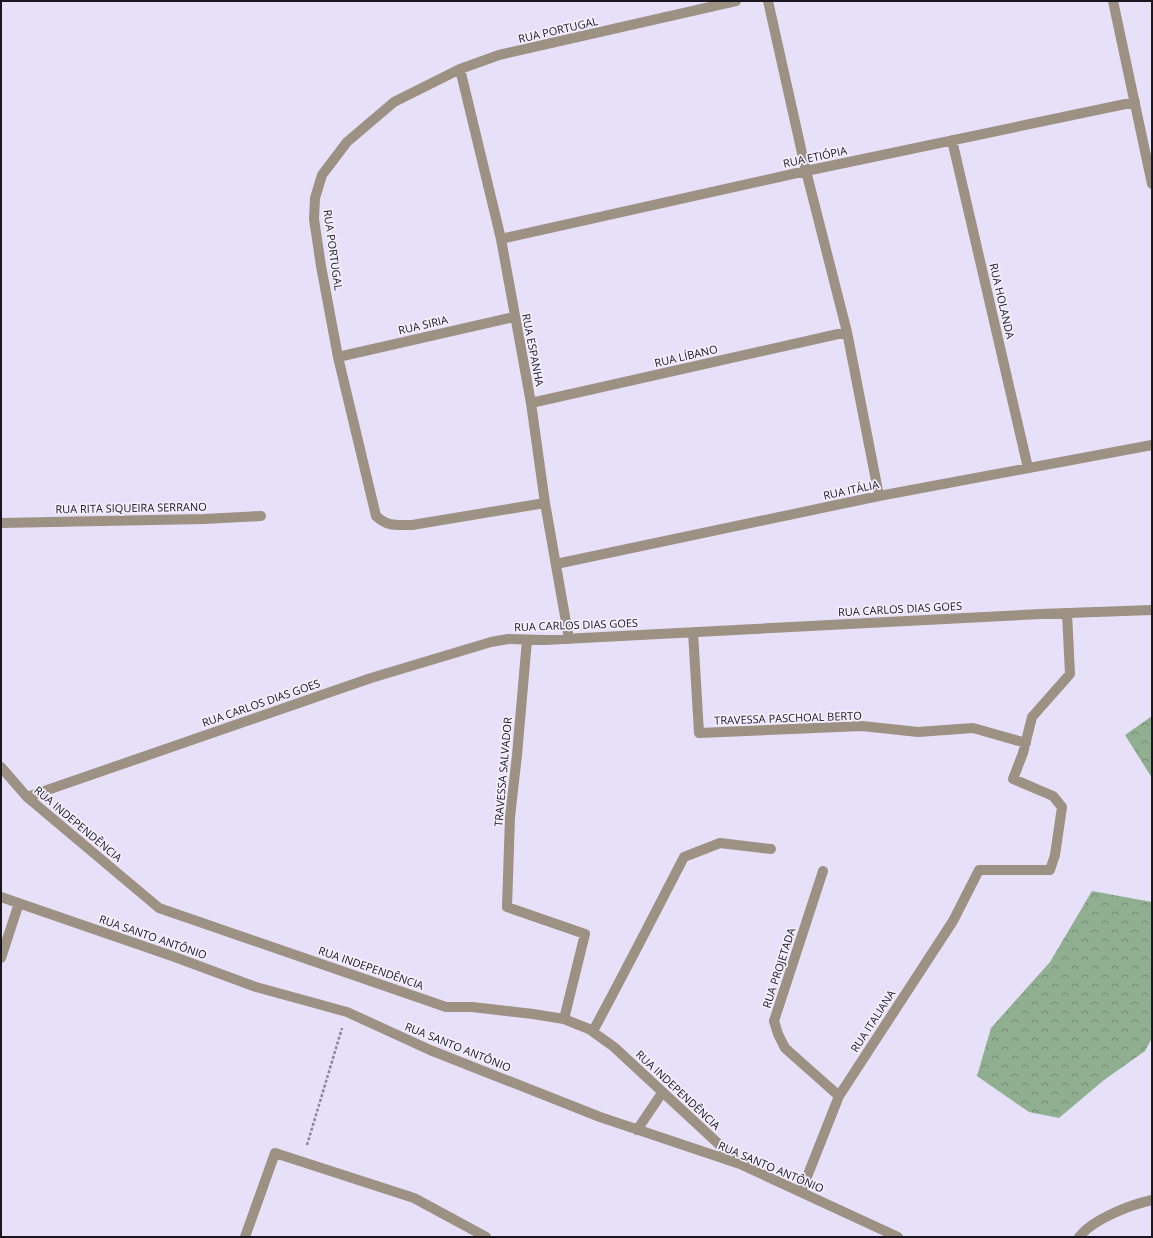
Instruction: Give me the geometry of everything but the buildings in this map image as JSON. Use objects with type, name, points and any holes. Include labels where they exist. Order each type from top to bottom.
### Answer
[{"type":"street","name":"RUA PORTUGAL","points":[[545,503],[412,524],[394,525],[383,522],[376,516],[338,357],[321,266],[314,219],[315,198],[322,175],[347,142],[394,102],[460,69],[499,56],[736,1]]},
{"type":"street","points":[[768,1],[806,171],[847,332],[879,496]]},
{"type":"street","points":[[1113,1],[1152,184]]},
{"type":"street","name":"RUA ESPANHA","points":[[460,69],[501,239],[514,317],[531,403],[545,503],[569,639]]},
{"type":"street","name":"RUA ETIÓPIA","points":[[501,239],[806,171],[1135,102]]},
{"type":"street","name":"RUA HOLANDA","points":[[952,140],[1028,468]]},
{"type":"street","name":"RUA SIRIA","points":[[338,357],[514,317]]},
{"type":"street","name":"RUA LÍBANO","points":[[531,403],[847,332]]},
{"type":"street","name":"RUA ITÁLIA","points":[[556,564],[879,496],[1152,445]]},
{"type":"street","name":"RUA RITA SIQUEIRA SERRANO","points":[[1,523],[204,519],[261,516]]},
{"type":"street","name":"RUA CARLOS DIAS GOES","points":[[26,798],[371,678],[491,642],[508,639],[569,639],[1067,613],[1152,610]]},
{"type":"street","points":[[1026,743],[1032,717],[1070,674],[1067,613]]},
{"type":"street","name":"TRAVESSA PASCHOAL BERTO","points":[[693,632],[699,733],[862,726],[918,732],[973,728],[1026,743]]},
{"type":"street","name":"TRAVESSA SALVADOR","points":[[527,640],[510,817],[507,907],[585,934],[564,1019]]},
{"type":"street","name":"RUA ITALIANA","points":[[801,1192],[839,1096],[953,921],[979,870],[1050,870],[1055,855],[1062,807],[1053,796],[1013,779],[1026,743]]},
{"type":"street","name":"RUA INDEPENDÊNCIA","points":[[1,767],[26,798],[159,908],[446,1007],[472,1007],[532,1014],[564,1019],[589,1029],[614,1047],[740,1164]]},
{"type":"street","points":[[593,1031],[684,857],[720,843],[771,849]]},
{"type":"street","name":"RUA PROJETADA","points":[[823,871],[774,1022],[785,1048],[839,1096]]},
{"type":"street","name":"RUA SANTO ANTÔNIO","points":[[1,897],[172,956],[256,987],[347,1012],[430,1050],[600,1117],[740,1164],[771,1180],[801,1192],[898,1237]]},
{"type":"street","points":[[1,958],[19,903]]},
{"type":"street","points":[[637,1130],[662,1093]]},
{"type":"street","points":[[245,1237],[275,1153],[414,1198],[486,1237]]},
{"type":"street","points":[[1079,1237],[1082,1233],[1103,1218],[1139,1203],[1152,1200]]},
{"type":"path","points":[[302,1162],[347,1012]]},
{"type":"green space","points":[[1152,716],[1152,778],[1125,735]]},
{"type":"green space","points":[[1092,891],[1152,902],[1152,1038],[1145,1051],[1104,1080],[1059,1118],[1029,1112],[977,1076],[991,1028],[1050,962]]}]
